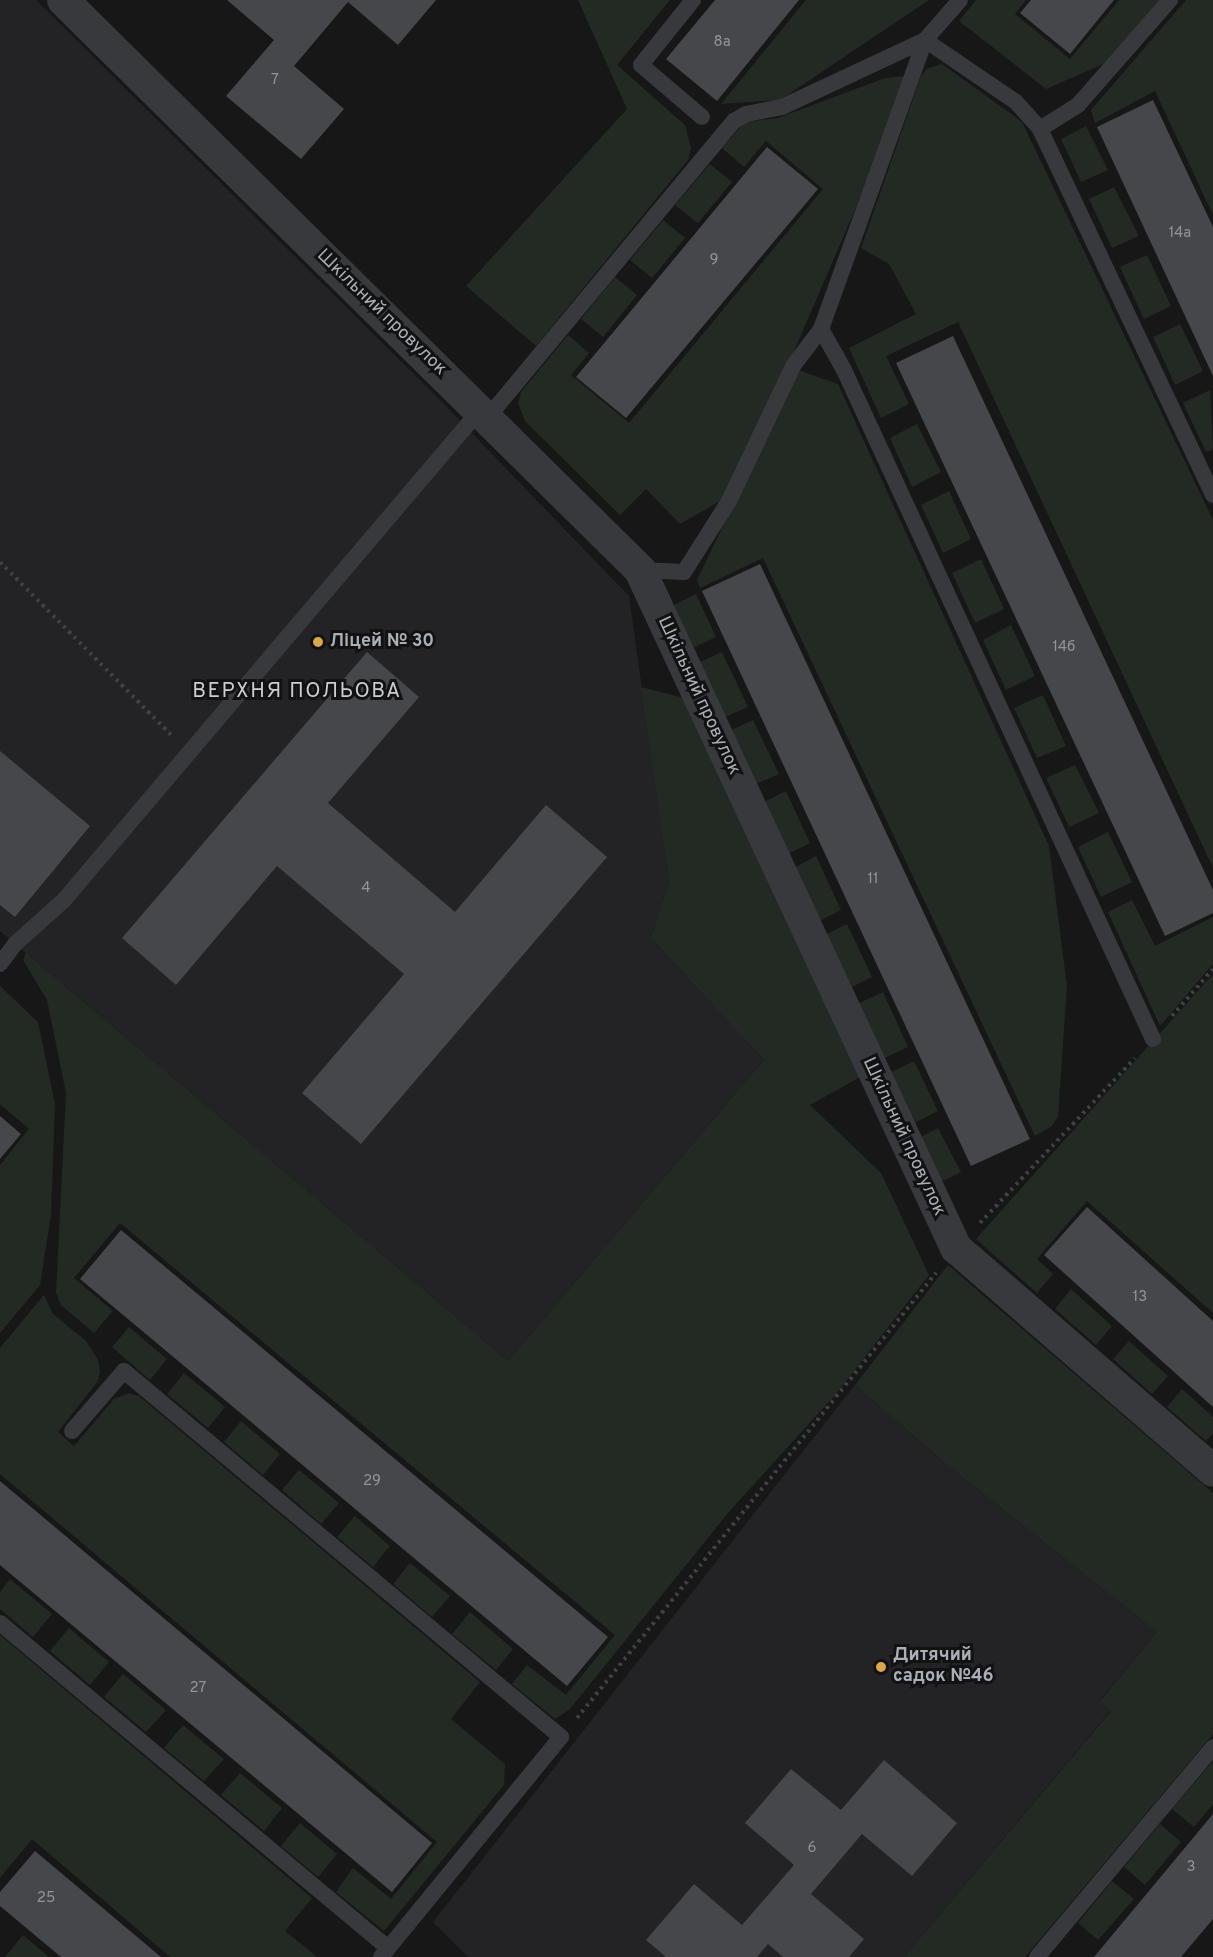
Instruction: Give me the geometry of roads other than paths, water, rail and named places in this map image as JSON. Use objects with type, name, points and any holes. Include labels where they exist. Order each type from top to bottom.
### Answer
[{"type":"street","name":"Шкільний провулок","points":[[63,0],[484,413],[640,570],[956,1248],[1213,1471]]},
{"type":"lane","points":[[693,0],[641,65],[702,117]]},
{"type":"lane","points":[[640,570],[684,572],[729,501],[794,366],[821,329],[925,40],[960,0]]},
{"type":"lane","points":[[1040,129],[1078,105],[1170,0]]},
{"type":"lane","points":[[0,964],[15,944],[64,900],[188,752],[484,413],[734,121],[746,114],[782,107],[925,40]]},
{"type":"lane","points":[[925,40],[1016,102],[1040,129],[1213,495]]},
{"type":"lane","points":[[821,329],[844,370],[1153,1039]]},
{"type":"lane","points":[[0,1623],[384,1952],[561,1737],[124,1371],[72,1431]]},
{"type":"lane","points":[[1037,1957],[1213,1748]]},
{"type":"place","name":"Ліцей № 30","points":[[318,642]]},
{"type":"place","name":"Дитячий садок №46","points":[[881,1667]]},
{"type":"district","name":"ВЕРХНЯ ПОЛЬОВА","points":[[297,692]]}]
